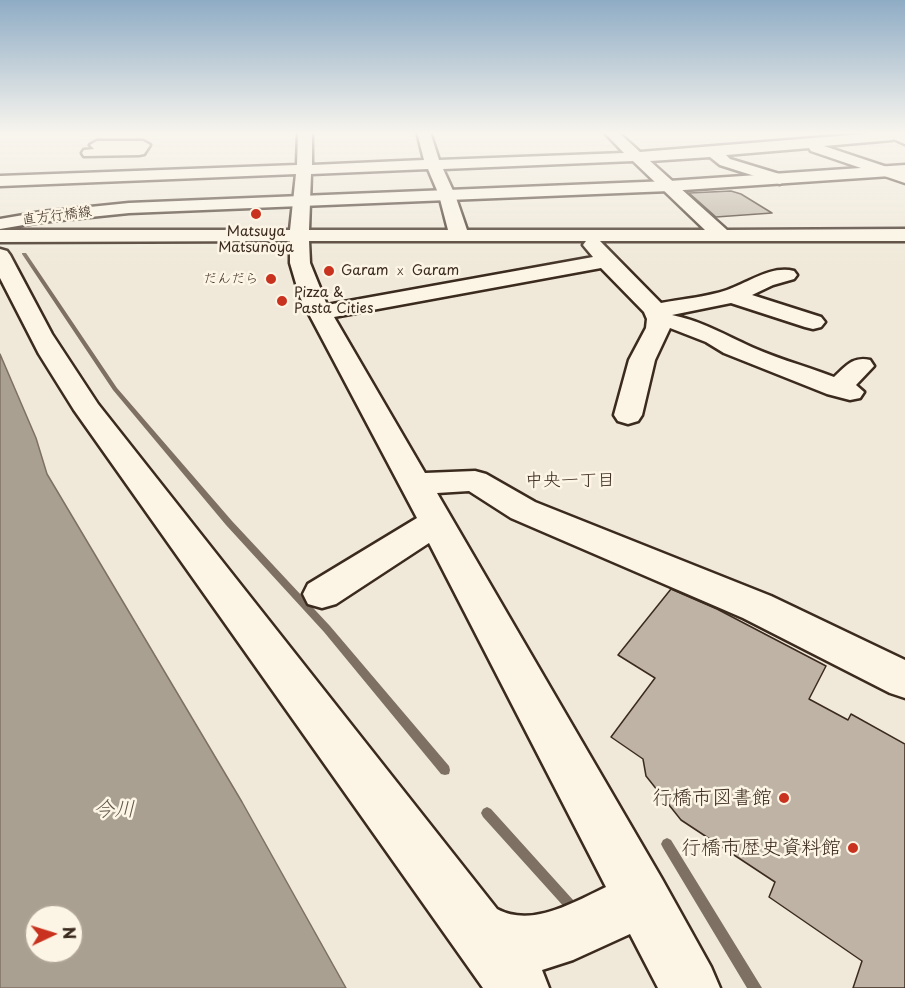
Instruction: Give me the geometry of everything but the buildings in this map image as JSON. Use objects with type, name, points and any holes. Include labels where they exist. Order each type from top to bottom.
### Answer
[{"type":"street","points":[[0,181],[63,178]]},
{"type":"street","points":[[66,178],[302,202],[459,235],[586,237],[905,235]]},
{"type":"street","points":[[303,178],[300,263],[311,297],[416,484],[690,988]]},
{"type":"street","points":[[0,236],[302,202],[388,178]]},
{"type":"street","points":[[440,178],[459,235]]},
{"type":"street","points":[[661,178],[723,236]]},
{"type":"street","name":"直方行橋線","points":[[0,224],[41,217],[129,208],[669,186],[792,178]]},
{"type":"street","points":[[586,237],[657,315],[715,337],[733,348],[843,390],[861,366]]},
{"type":"street","points":[[0,255],[51,354],[88,410],[477,928],[519,988]]},
{"type":"street","points":[[320,314],[606,261]]},
{"type":"street","points":[[657,315],[728,296],[766,280],[787,275]]},
{"type":"street","points":[[699,282],[728,296],[813,322]]},
{"type":"street","points":[[628,415],[637,374],[658,328],[657,315]]},
{"type":"street","points":[[416,484],[475,481],[523,510],[757,607],[905,680]]},
{"type":"street","points":[[322,594],[436,522]]},
{"type":"street","points":[[477,928],[501,942],[528,946],[562,935],[642,899]]},
{"type":"water","name":"今川","points":[[0,354],[36,438],[47,474],[242,802],[346,988],[0,988]]},
{"type":"waterway","points":[[24,254],[115,389],[229,523],[327,629],[445,770]]},
{"type":"waterway","points":[[487,813],[570,905]]},
{"type":"waterway","points":[[667,844],[755,988]]},
{"type":"place","name":"Matsuya Matsunoya","points":[[256,214]]},
{"type":"place","name":"Garam ｘ Garam","points":[[329,271]]},
{"type":"place","name":"だんだら","points":[[271,279]]},
{"type":"place","name":"Pizza & Pasta Cities","points":[[282,301]]},
{"type":"place","name":"行橋市図書館","points":[[784,798]]},
{"type":"place","name":"行橋市歴史資料館","points":[[853,848]]},
{"type":"district","name":"中央一丁目","points":[[570,481]]}]
